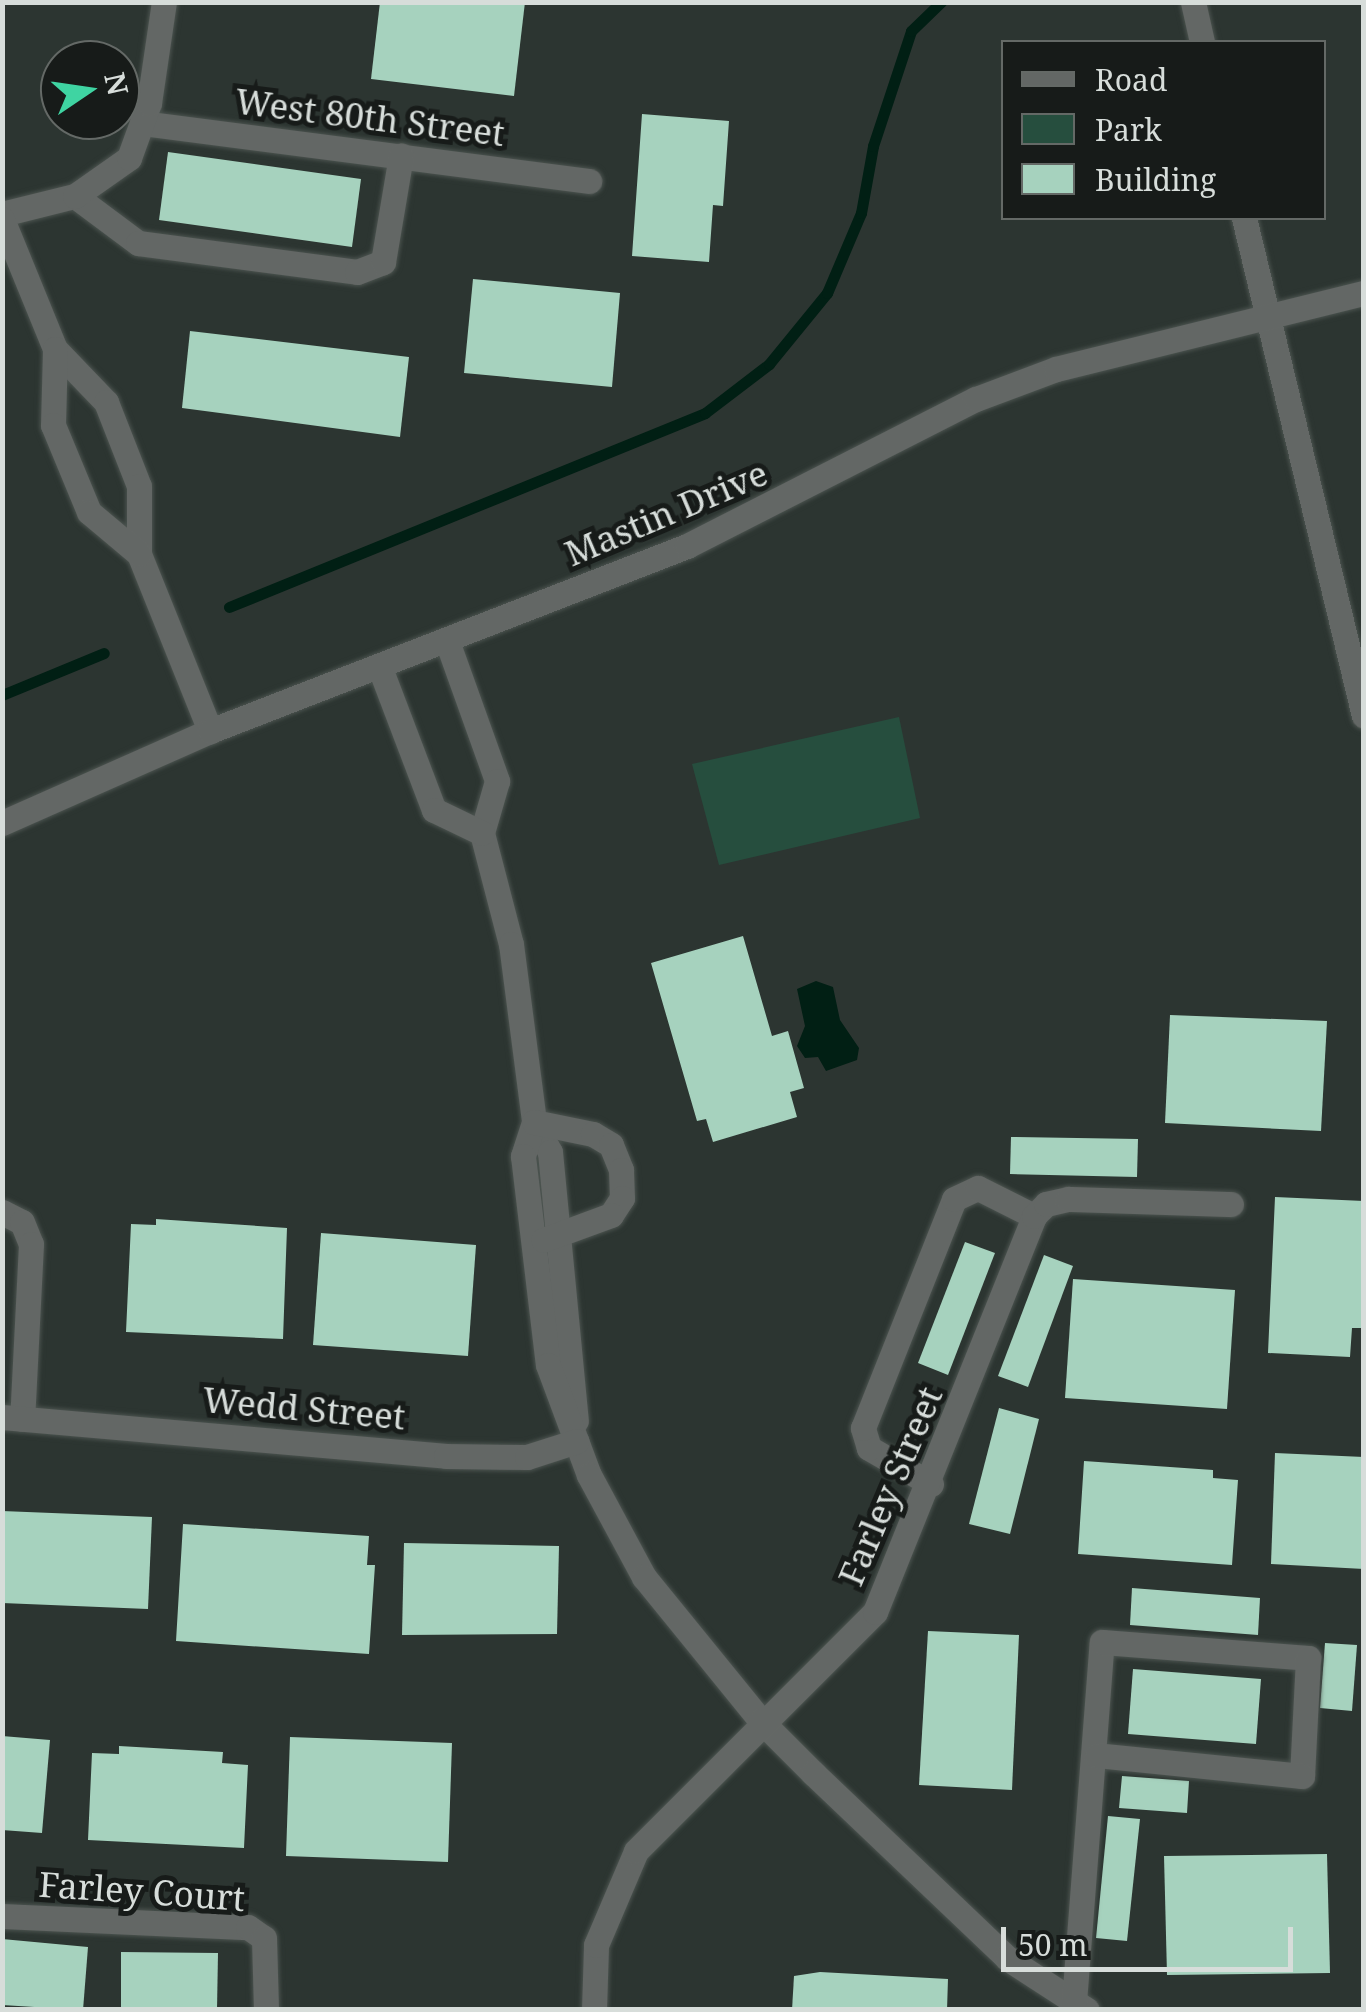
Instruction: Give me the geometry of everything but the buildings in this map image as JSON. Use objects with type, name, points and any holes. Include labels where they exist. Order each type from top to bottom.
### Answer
[{"type":"street","points":[[164,2],[142,123],[129,158],[76,196],[2,217],[56,349],[106,402],[139,486],[139,554],[210,731]]},
{"type":"street","points":[[1192,2],[1202,40]]},
{"type":"street","name":"West 80th Street","points":[[142,123],[589,181]]},
{"type":"street","points":[[76,196],[138,242],[357,272],[383,262],[401,156]]},
{"type":"street","points":[[1244,220],[1359,680],[1364,716]]},
{"type":"street","name":"Mastin Drive","points":[[2,823],[210,731],[380,668],[774,507],[976,399],[1056,369],[1364,293]]},
{"type":"street","points":[[56,349],[53,424],[88,512],[139,554]]},
{"type":"street","points":[[447,641],[497,781],[482,833],[511,944],[534,1122],[550,1152],[575,1360],[577,1441]]},
{"type":"street","points":[[380,668],[434,810],[482,833]]},
{"type":"street","points":[[532,1241],[559,1237],[611,1216],[622,1198],[620,1170],[611,1145],[593,1134],[534,1122]]},
{"type":"street","points":[[534,1122],[523,1156],[548,1365],[614,1528],[644,1577],[761,1721],[1006,1958],[1081,2006],[1102,1642],[1308,1658],[1302,1776],[1097,1755]]},
{"type":"street","points":[[931,1484],[869,1448],[863,1428],[954,1199],[978,1188],[1034,1216],[1046,1204],[1068,1199],[1231,1204]]},
{"type":"street","points":[[2,1212],[22,1222],[32,1244],[12,1418]]},
{"type":"street","name":"Farley Street","points":[[594,2010],[596,1944],[636,1851],[761,1721],[876,1612],[931,1484],[1034,1216]]},
{"type":"street","name":"Wedd Street","points":[[12,1418],[446,1456],[527,1457],[577,1441]]},
{"type":"street","name":"Farley Court","points":[[2,1916],[248,1927],[264,1938],[266,2010]]},
{"type":"green space","points":[[899,717],[920,818],[719,865],[692,764]]},
{"type":"shaded area","points":[[816,981],[833,987],[840,1020],[859,1048],[857,1060],[826,1071],[818,1057],[805,1058],[797,1046],[805,1026],[797,989]]},
{"type":"waterway","points":[[229,607],[705,413],[769,364],[827,293],[861,213],[873,146],[911,31],[941,2]]},
{"type":"waterway","points":[[2,695],[104,653]]}]
